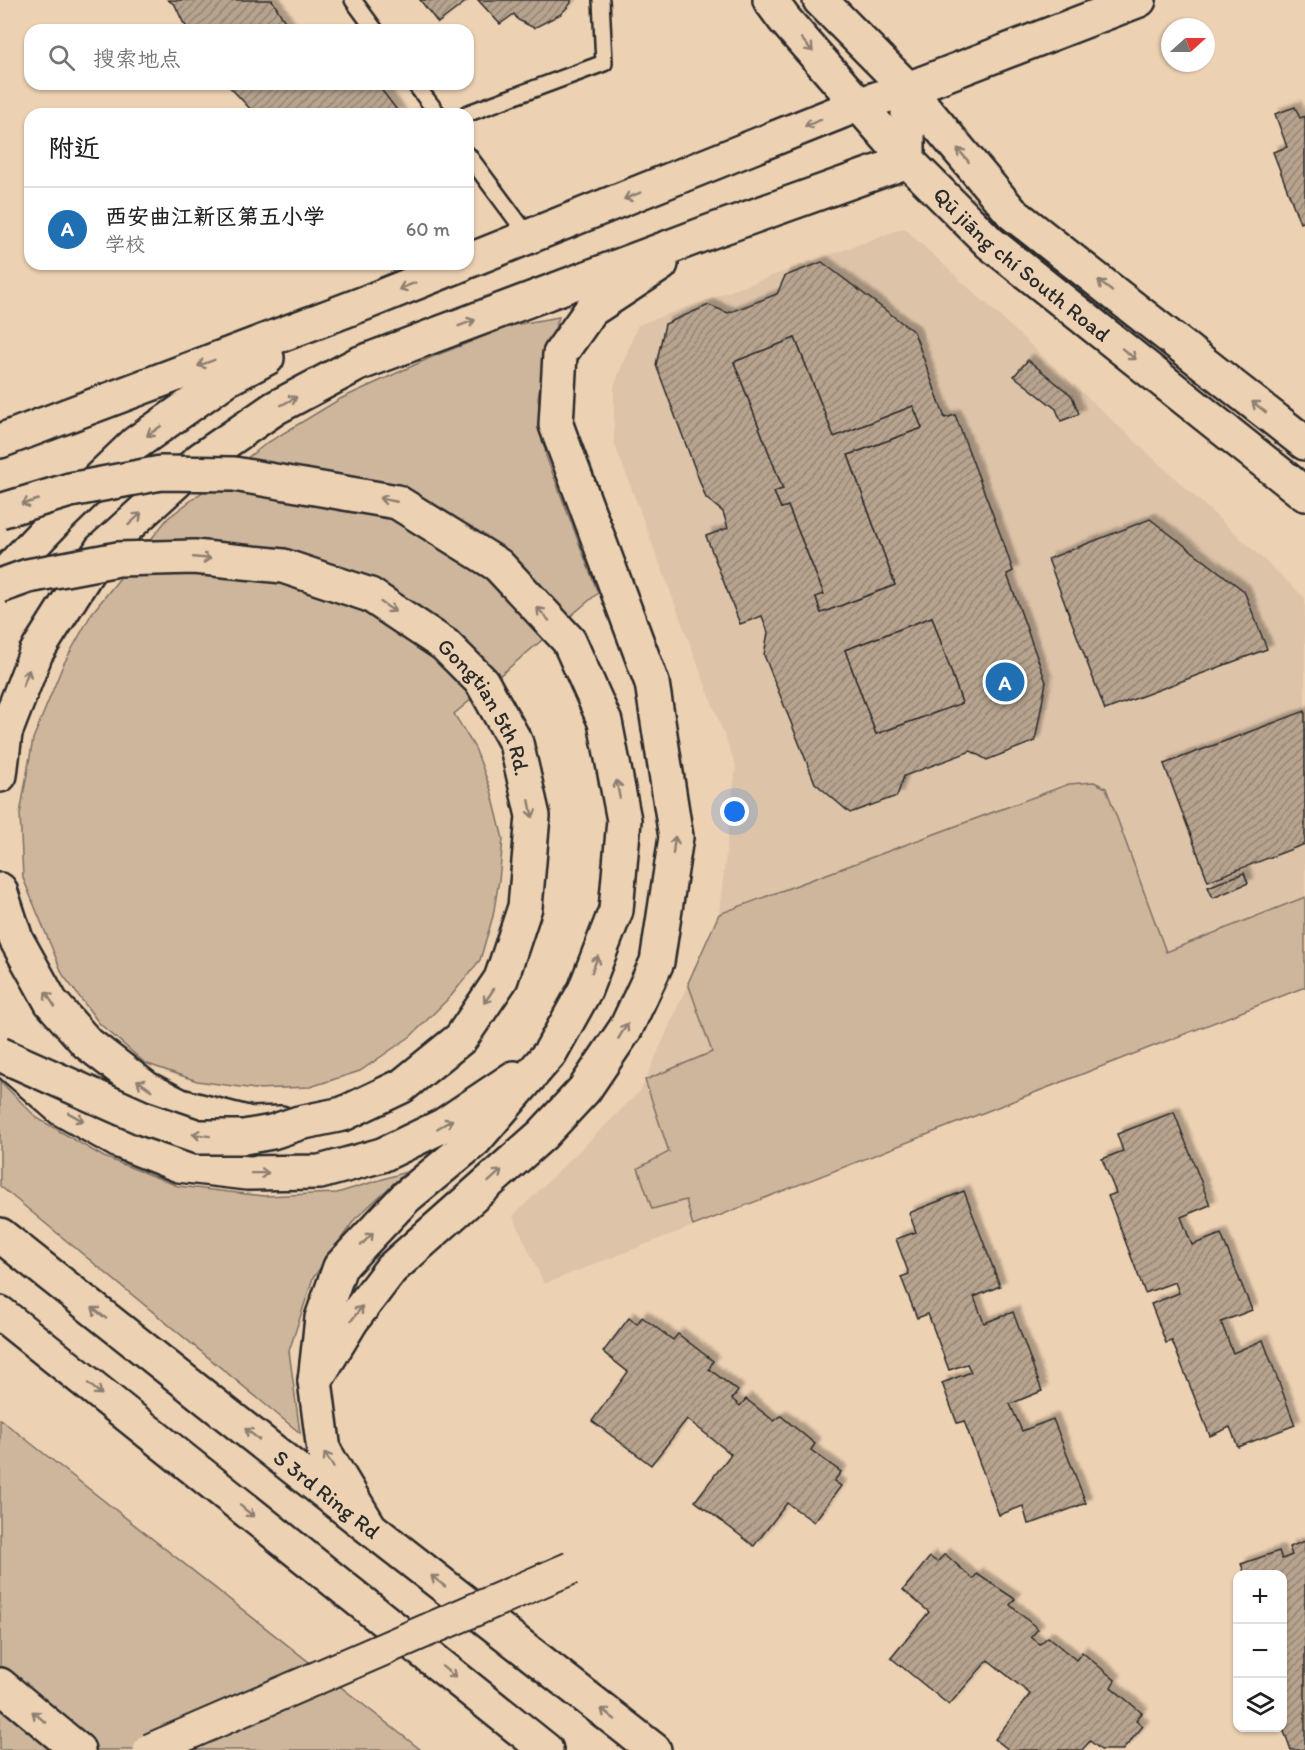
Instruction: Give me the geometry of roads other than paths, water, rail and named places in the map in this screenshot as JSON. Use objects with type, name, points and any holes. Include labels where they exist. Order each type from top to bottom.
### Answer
[{"type":"main road","name":"Qū jiāng chí South Road","points":[[770,0],[908,161],[990,243],[1305,494]]},
{"type":"main road","name":"Qū jiāng chí South Road","points":[[820,0],[908,89],[1012,213],[1305,443]]},
{"type":"main road","points":[[474,259],[860,104],[908,89],[1139,0]]},
{"type":"main road","points":[[0,775],[5,733],[36,653],[101,550],[201,459],[275,408],[358,364],[712,231],[908,161],[908,89]]},
{"type":"main road","points":[[315,1381],[352,1320],[391,1269],[542,1135],[584,1090],[626,1028],[657,962],[676,837],[656,707],[652,683],[556,425],[560,354],[591,310],[712,231]]},
{"type":"main road","points":[[0,441],[447,270]]},
{"type":"main road","points":[[0,579],[58,518],[136,443],[227,380],[365,303]]},
{"type":"main road","points":[[0,510],[70,490],[161,473],[234,474],[397,502],[498,565],[569,641],[605,722],[624,820],[616,910],[585,990],[550,1053],[475,1140],[406,1197],[340,1267],[322,1318],[315,1381],[324,1451],[370,1528]]},
{"type":"main road","name":"Gongtian 5th Rd.","points":[[0,586],[28,576],[118,559],[194,557],[283,566],[370,595],[445,645],[482,682],[516,743],[533,816],[525,907],[501,979],[461,1038],[402,1086],[343,1114],[299,1123]]},
{"type":"main road","points":[[0,890],[16,939],[51,1002],[87,1043],[147,1089],[180,1106],[251,1124],[299,1123]]},
{"type":"main road","points":[[0,1053],[62,1109],[119,1141],[179,1165],[247,1173],[320,1172],[382,1155],[444,1125],[550,1053]]},
{"type":"main road","points":[[0,1053],[143,1118],[198,1137],[244,1137],[272,1132],[299,1123]]},
{"type":"main road","name":"S 3rd Ring Rd","points":[[0,1235],[654,1750]]},
{"type":"main road","points":[[0,1313],[546,1750]]},
{"type":"main road","points":[[0,1685],[78,1750]]},
{"type":"street","points":[[150,1750],[571,1568]]},
{"type":"lane","points":[[353,0],[371,24]]},
{"type":"lane","points":[[474,111],[604,63],[601,0]]},
{"type":"lane","points":[[420,90],[434,108]]},
{"type":"lane","points":[[474,163],[529,237]]},
{"type":"place","name":"西安曲江新区第五小学","points":[[1005,682]]}]
